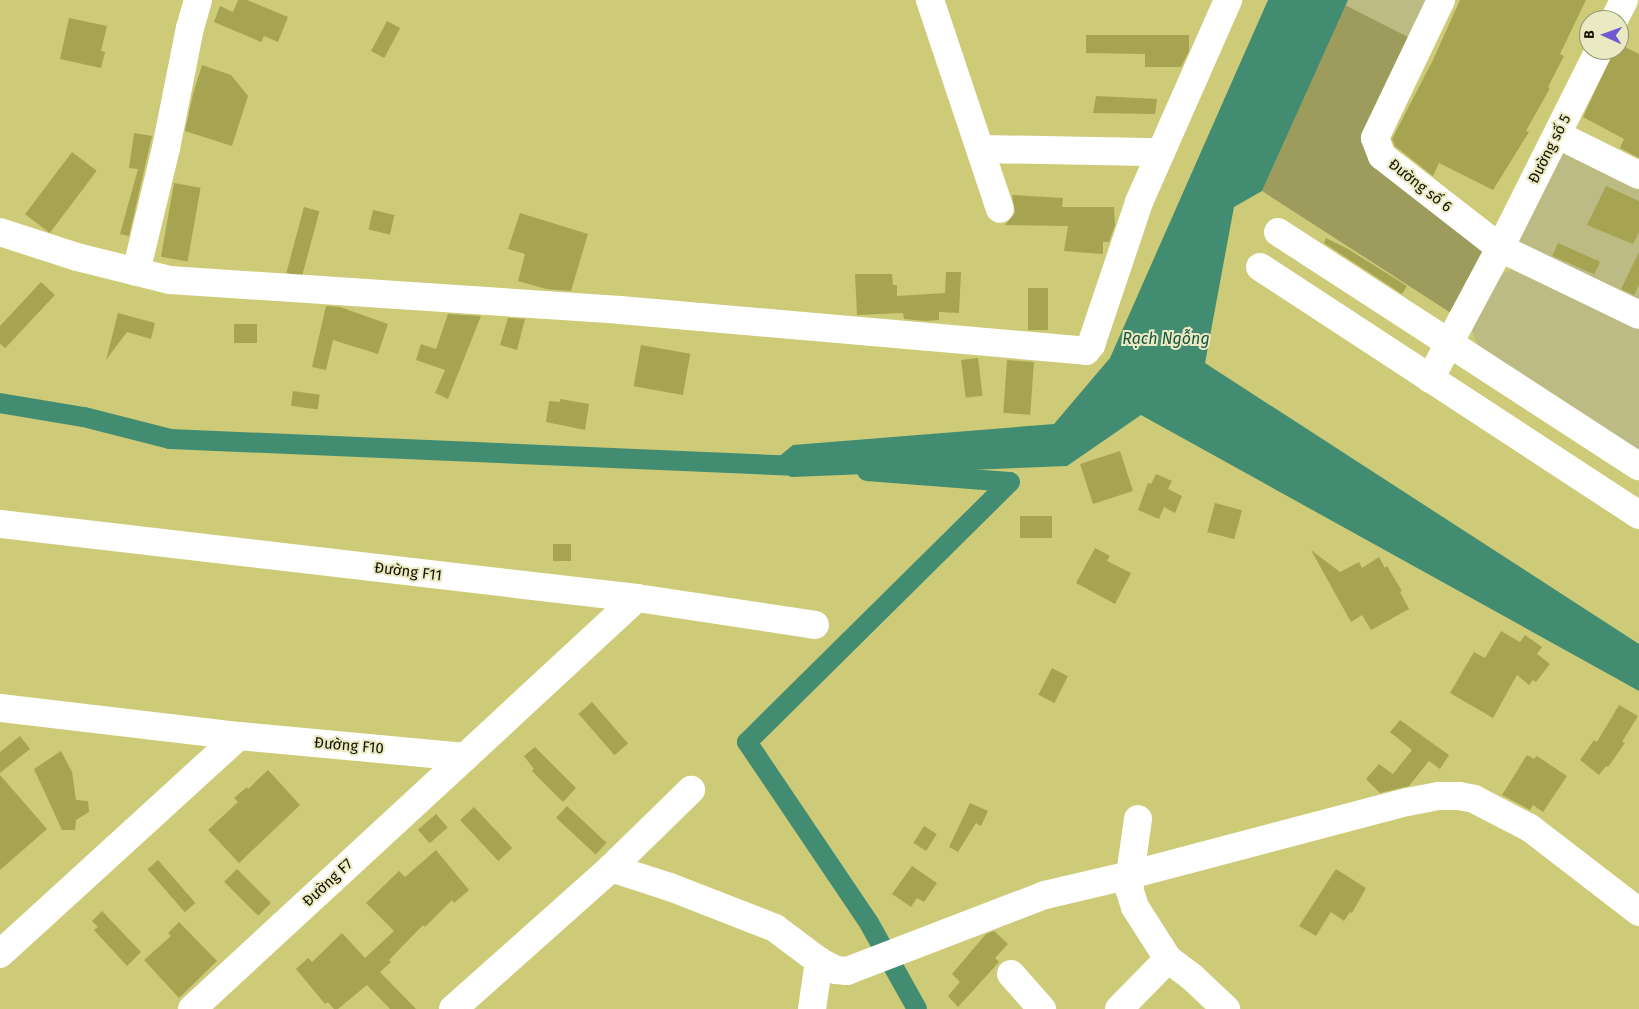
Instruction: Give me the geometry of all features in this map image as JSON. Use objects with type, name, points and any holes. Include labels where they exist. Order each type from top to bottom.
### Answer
[{"type":"street","points":[[136,272],[166,148],[190,28],[198,0]]},
{"type":"street","points":[[930,0],[1000,209]]},
{"type":"street","points":[[0,232],[77,257],[170,280],[611,309],[1083,351],[1091,345],[1140,202],[1228,0]]},
{"type":"street","name":"Đường số 6","points":[[1441,0],[1375,138],[1382,156],[1500,248],[1639,315]]},
{"type":"street","name":"Đường số 5","points":[[1430,379],[1500,248],[1594,60]]},
{"type":"street","points":[[1558,135],[1639,175]]},
{"type":"street","points":[[981,149],[1161,152]]},
{"type":"street","points":[[1278,232],[1639,466]]},
{"type":"street","points":[[1260,267],[1639,515]]},
{"type":"street","name":"Đường F11","points":[[0,524],[637,598],[815,624]]},
{"type":"street","points":[[465,757],[637,598]]},
{"type":"street","name":"Đường F10","points":[[0,708],[239,736],[465,757]]},
{"type":"street","points":[[0,954],[239,736]]},
{"type":"street","name":"Đường F7","points":[[192,1009],[465,757]]},
{"type":"street","points":[[453,1009],[611,868],[691,790]]},
{"type":"street","points":[[611,868],[670,887],[774,928],[819,961],[836,970],[847,971],[1045,895],[1130,875],[1407,802],[1438,796],[1459,796],[1474,799],[1530,828],[1639,912]]},
{"type":"street","points":[[1138,819],[1130,875],[1130,891],[1135,907],[1168,959],[1192,977],[1226,1009]]},
{"type":"street","points":[[1119,1009],[1168,959]]},
{"type":"street","points":[[812,1009],[819,961]]},
{"type":"street","points":[[1012,974],[1042,1009]]},
{"type":"shaded area","points":[[1348,0],[1427,0],[1408,37],[1345,5]]},
{"type":"shaded area","points":[[1345,5],[1408,37],[1370,131],[1482,246],[1482,262],[1451,313],[1262,191]]},
{"type":"shaded area","points":[[1568,147],[1639,182],[1639,310],[1514,240],[1559,152]]},
{"type":"shaded area","points":[[1523,268],[1639,320],[1639,456],[1479,351],[1472,329],[1499,276],[1510,270]]},
{"type":"water","name":"Rạch Ngỗng","points":[[1268,0],[1348,0],[1262,191],[1234,207],[1205,363],[1639,644],[1639,691],[1141,415],[1067,466],[791,477],[770,464],[793,445],[1054,424],[1110,358]]},
{"type":"building","points":[[238,0],[247,0],[288,17],[278,42],[264,36],[261,42],[214,22],[220,6],[233,12]]},
{"type":"building","points":[[1460,0],[1586,0],[1581,10],[1579,10],[1579,15],[1560,54],[1564,56],[1548,87],[1550,88],[1526,131],[1529,132],[1493,190],[1439,163],[1433,176],[1395,146],[1392,139],[1433,60]]},
{"type":"building","points":[[69,18],[107,26],[101,51],[105,52],[101,68],[60,59]]},
{"type":"building","points":[[387,21],[400,28],[384,58],[371,51]]},
{"type":"building","points":[[1086,35],[1189,35],[1189,51],[1181,67],[1145,67],[1145,54],[1086,53]]},
{"type":"building","points":[[1629,49],[1639,54],[1639,158],[1620,148],[1624,139],[1583,117],[1609,60],[1629,60]]},
{"type":"building","points":[[202,65],[231,75],[248,96],[232,146],[185,131]]},
{"type":"building","points":[[1096,96],[1157,99],[1155,114],[1093,113]]},
{"type":"building","points":[[134,133],[152,136],[129,236],[120,234],[138,169],[129,168]]},
{"type":"building","points":[[72,152],[97,171],[50,233],[25,214]]},
{"type":"building","points":[[174,183],[201,188],[188,262],[161,257]]},
{"type":"building","points":[[1606,186],[1639,201],[1639,232],[1633,244],[1587,225]]},
{"type":"building","points":[[1012,195],[1063,198],[1062,207],[1114,207],[1115,225],[1109,242],[1103,242],[1103,254],[1064,251],[1068,226],[1005,225],[1015,213]]},
{"type":"building","points":[[304,207],[319,211],[302,277],[286,273]]},
{"type":"building","points":[[373,210],[394,215],[390,234],[369,229]]},
{"type":"building","points":[[520,213],[588,234],[571,291],[546,289],[518,281],[525,254],[508,249]]},
{"type":"building","points":[[1326,238],[1348,249],[1407,286],[1402,294],[1324,243]]},
{"type":"building","points":[[1558,243],[1600,262],[1594,274],[1552,256]]},
{"type":"building","points":[[1639,252],[1639,285],[1634,295],[1621,289]]},
{"type":"building","points":[[946,272],[961,272],[959,313],[939,312],[939,320],[926,321],[904,319],[903,313],[857,315],[855,274],[892,274],[893,285],[897,285],[897,296],[945,293]]},
{"type":"building","points":[[41,282],[55,295],[5,348],[0,344],[0,326]]},
{"type":"building","points":[[1028,288],[1048,288],[1048,330],[1028,330]]},
{"type":"building","points":[[326,306],[340,307],[388,324],[378,354],[333,340],[326,370],[312,367]]},
{"type":"building","points":[[118,313],[155,323],[151,339],[127,332],[106,360]]},
{"type":"building","points":[[448,314],[481,316],[448,399],[435,393],[445,370],[416,360],[421,344],[436,349]]},
{"type":"building","points":[[508,318],[525,319],[517,350],[500,345]]},
{"type":"building","points":[[234,324],[257,324],[257,343],[234,343]]},
{"type":"building","points":[[641,345],[690,354],[683,395],[634,386]]},
{"type":"building","points":[[978,358],[983,396],[966,398],[961,360]]},
{"type":"building","points":[[1007,360],[1034,362],[1030,415],[1003,413]]},
{"type":"building","points":[[293,391],[320,395],[318,410],[291,406]]},
{"type":"building","points":[[560,399],[589,404],[585,430],[546,422],[549,401],[560,402]]},
{"type":"building","points":[[1120,451],[1133,491],[1093,504],[1080,464]]},
{"type":"building","points":[[1156,474],[1172,481],[1168,489],[1182,496],[1175,513],[1164,507],[1159,519],[1138,510],[1148,483],[1151,484]]},
{"type":"building","points":[[1215,503],[1242,510],[1234,539],[1207,532]]},
{"type":"building","points":[[1020,516],[1052,516],[1052,538],[1020,538]]},
{"type":"building","points":[[553,544],[571,544],[571,561],[553,561]]},
{"type":"building","points":[[1095,548],[1110,556],[1107,561],[1131,573],[1115,604],[1076,583]]},
{"type":"building","points":[[1311,550],[1340,572],[1359,562],[1362,568],[1379,557],[1385,568],[1387,566],[1402,591],[1400,592],[1409,609],[1371,630],[1362,615],[1351,622]]},
{"type":"building","points":[[1501,631],[1520,642],[1525,635],[1542,647],[1537,654],[1550,664],[1536,682],[1533,680],[1529,685],[1517,675],[1493,718],[1450,693],[1474,652],[1485,658]]},
{"type":"building","points":[[1052,668],[1068,676],[1054,703],[1038,695]]},
{"type":"building","points":[[592,702],[628,744],[614,755],[578,714]]},
{"type":"building","points":[[1619,705],[1638,716],[1622,742],[1625,743],[1608,767],[1606,766],[1599,775],[1580,760],[1594,740],[1597,742]]},
{"type":"building","points":[[1400,720],[1449,755],[1440,769],[1429,761],[1409,786],[1380,793],[1366,779],[1379,764],[1393,774],[1412,750],[1390,732]]},
{"type":"building","points":[[20,736],[30,749],[0,773],[0,752]]},
{"type":"building","points":[[535,747],[576,788],[563,802],[532,771],[534,769],[524,756]]},
{"type":"building","points":[[61,751],[72,772],[76,800],[88,801],[89,812],[76,820],[75,830],[62,830],[34,769]]},
{"type":"building","points":[[1527,755],[1534,759],[1537,756],[1567,776],[1543,812],[1533,805],[1530,810],[1502,795]]},
{"type":"building","points":[[268,770],[300,805],[239,863],[208,830],[238,802],[234,798],[247,787],[248,789]]},
{"type":"building","points":[[0,775],[47,829],[0,870]]},
{"type":"building","points":[[970,803],[988,811],[981,826],[976,823],[958,852],[949,847]]},
{"type":"building","points":[[567,806],[606,843],[596,855],[556,818]]},
{"type":"building","points":[[474,807],[512,848],[498,861],[460,820]]},
{"type":"building","points":[[436,814],[448,828],[430,843],[418,830]]},
{"type":"building","points":[[924,826],[937,834],[926,851],[913,843]]},
{"type":"building","points":[[436,850],[469,890],[454,903],[452,900],[425,927],[423,925],[380,972],[416,1009],[390,1009],[367,985],[338,1009],[334,1009],[328,1002],[325,1004],[296,969],[308,958],[312,962],[342,933],[365,958],[394,931],[366,903],[399,871],[405,877]]},
{"type":"building","points":[[158,860],[195,903],[185,912],[147,869]]},
{"type":"building","points":[[912,866],[937,883],[924,902],[917,898],[911,907],[892,894]]},
{"type":"building","points":[[237,869],[271,903],[258,916],[224,882]]},
{"type":"building","points":[[1336,869],[1366,888],[1352,913],[1350,912],[1344,921],[1331,912],[1316,936],[1299,926]]},
{"type":"building","points":[[102,911],[141,952],[127,966],[94,930],[98,927],[92,921]]},
{"type":"building","points":[[179,922],[217,961],[179,998],[144,960],[171,936],[168,933]]},
{"type":"building","points":[[994,931],[1008,944],[995,958],[999,962],[958,1007],[948,996],[960,982],[952,974],[986,934]]},
{"type":"waterway","points":[[0,403],[84,417],[170,439],[798,466]]},
{"type":"waterway","points":[[867,471],[1010,482],[747,742],[869,923],[917,1009]]}]
